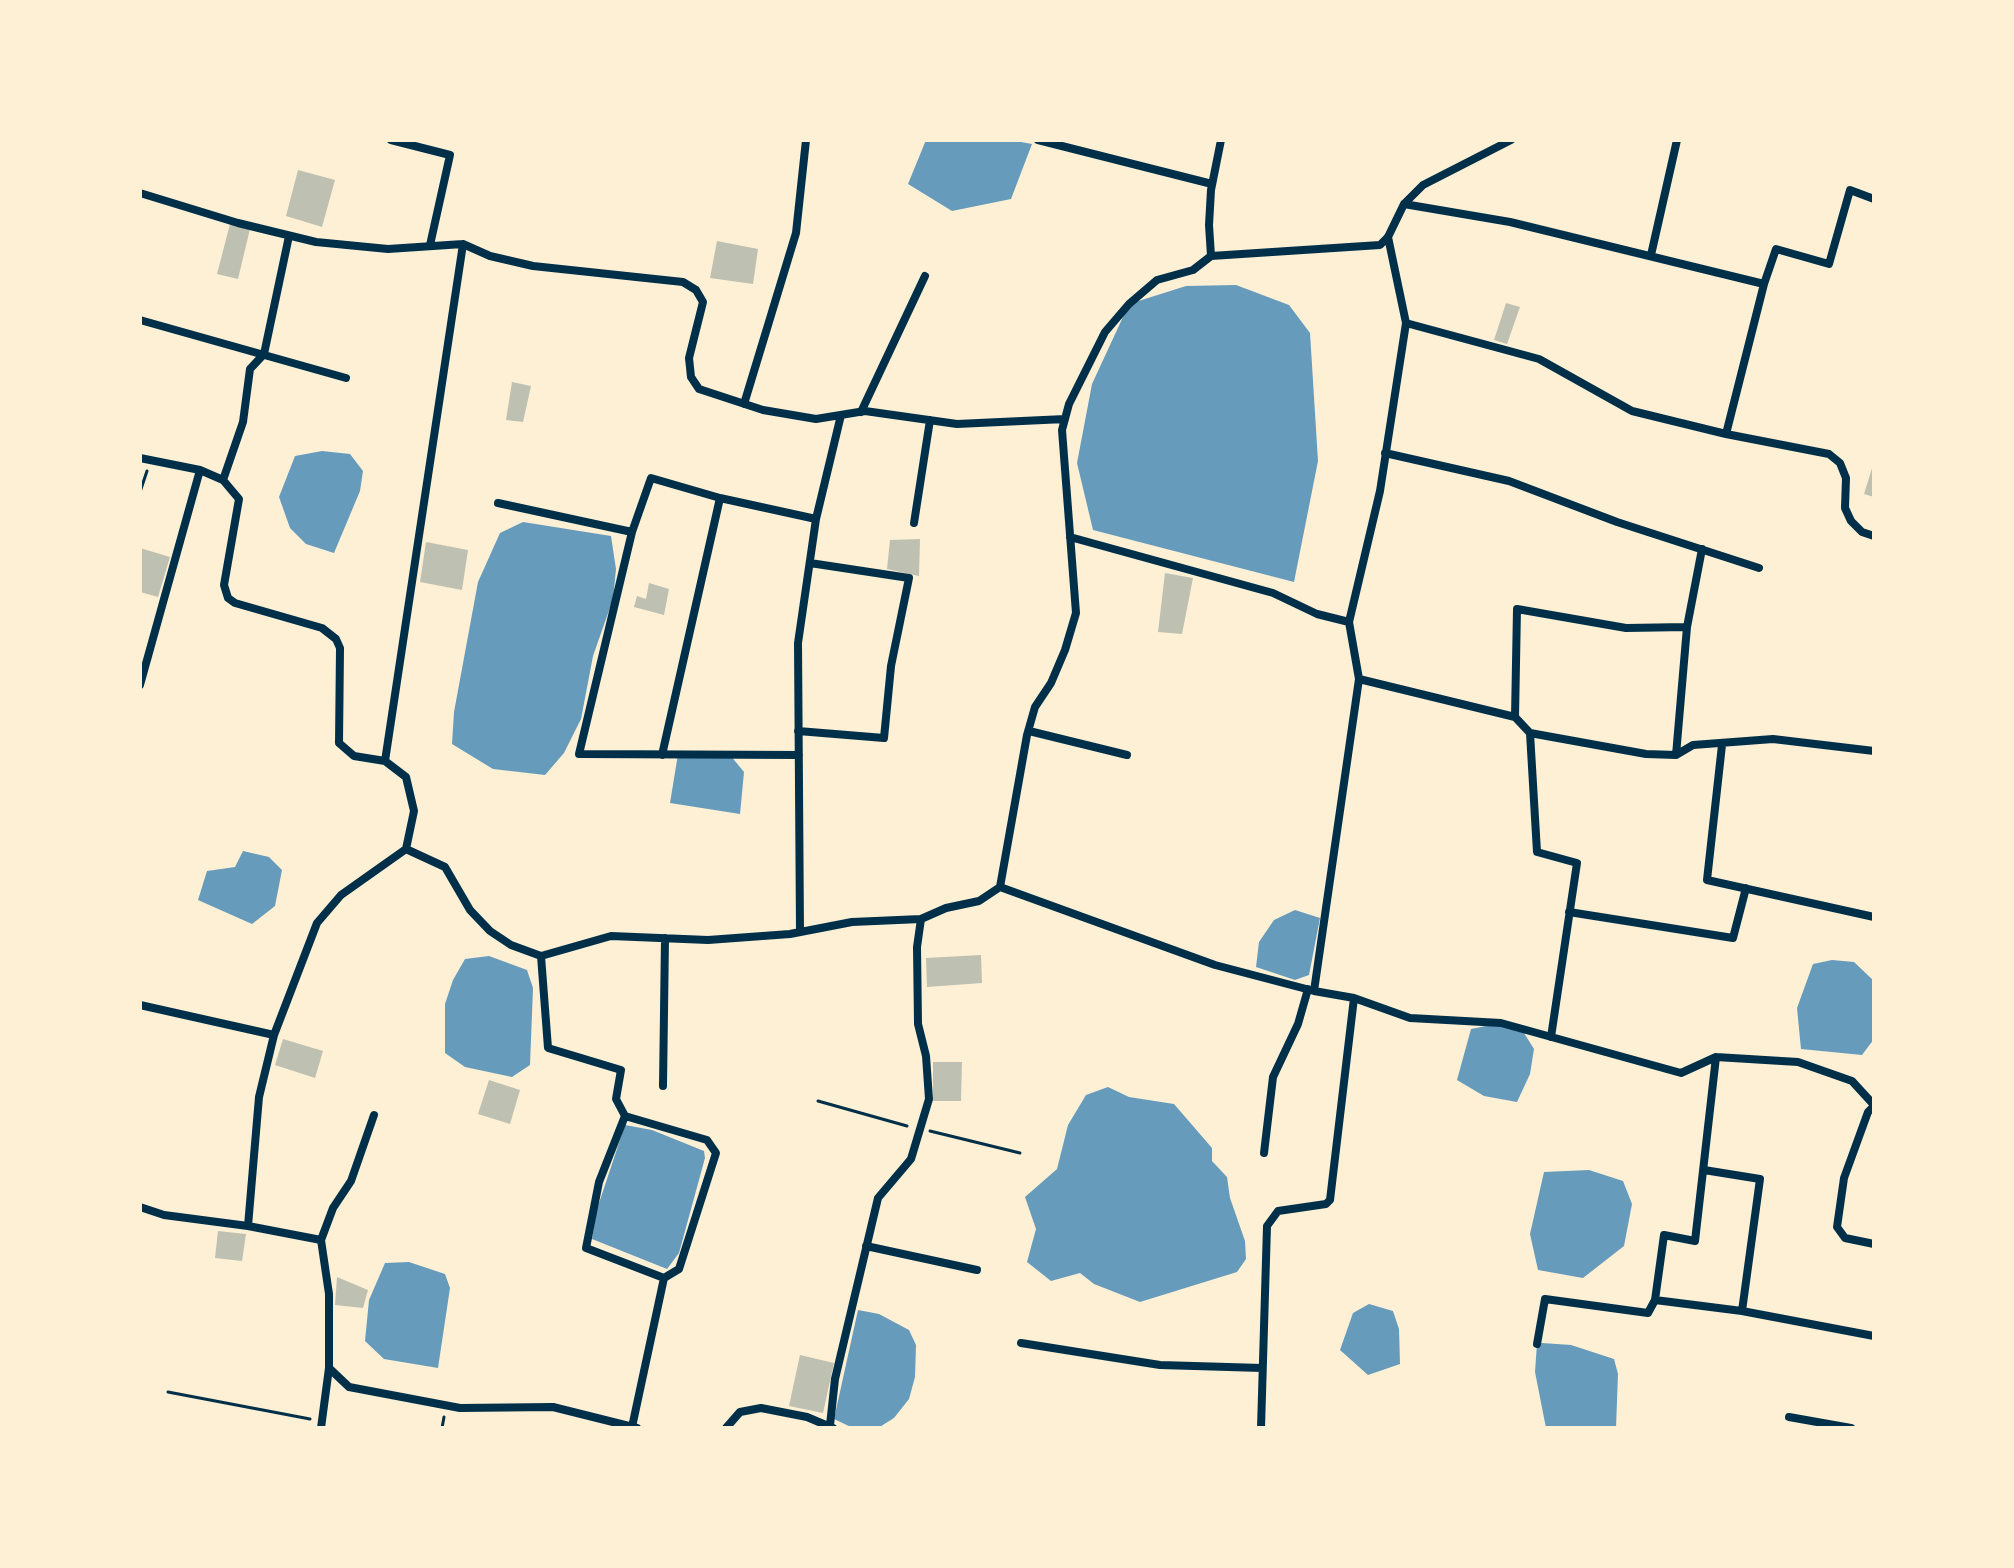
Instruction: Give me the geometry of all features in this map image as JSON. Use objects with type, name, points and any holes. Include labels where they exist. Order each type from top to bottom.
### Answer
[{"type":"street","points":[[391,140],[450,155],[430,245]]},
{"type":"street","points":[[744,404],[796,233],[806,140]]},
{"type":"street","points":[[1038,140],[1212,184]]},
{"type":"street","points":[[1211,256],[1209,225],[1212,184],[1221,140]]},
{"type":"street","points":[[406,849],[445,867],[470,910],[490,931],[511,945],[541,956],[611,936],[708,940],[800,932],[852,922],[921,919],[946,908],[979,901],[1000,887],[1035,707],[1051,683],[1076,613],[1062,430],[1086,367],[1105,332],[1129,304],[1157,280],[1193,270],[1211,256],[1380,245],[1388,237],[1404,204],[1443,172],[1511,140]]},
{"type":"street","points":[[1651,255],[1677,140]]},
{"type":"street","points":[[1726,434],[1764,284],[1776,249],[1829,264],[1850,190],[1874,199]]},
{"type":"street","points":[[140,193],[289,236],[388,249],[463,244],[490,256],[546,268],[683,282],[696,290],[703,302],[689,358],[691,377],[699,389],[744,404],[816,419],[861,412],[957,424],[1065,419]]},
{"type":"street","points":[[1404,204],[1510,222],[1764,284]]},
{"type":"street","points":[[223,480],[243,422],[250,369],[264,354],[289,236]]},
{"type":"street","points":[[1264,1153],[1273,1077],[1311,990],[1359,679],[1349,622],[1385,453],[1406,323],[1388,237]]},
{"type":"street","points":[[385,761],[463,244]]},
{"type":"street","points":[[861,412],[925,276]]},
{"type":"street","points":[[140,320],[346,378]]},
{"type":"street","points":[[1406,323],[1539,359],[1632,411],[1726,434],[1829,454],[1840,463],[1846,478],[1845,508],[1851,521],[1862,532],[1874,536]]},
{"type":"street","points":[[800,932],[798,643],[816,519],[841,415]]},
{"type":"street","points":[[914,523],[930,420]]},
{"type":"street","points":[[1385,453],[1509,481],[1759,568]]},
{"type":"street","points":[[140,458],[200,470],[223,480],[239,499],[225,575],[228,598],[330,632],[340,648],[339,743],[344,751],[354,756],[385,761],[406,777],[414,811],[406,849],[341,895],[317,923],[274,1035],[259,1097],[248,1226]]},
{"type":"street","points":[[140,685],[200,470]]},
{"type":"street","points":[[799,755],[579,754],[632,532],[651,478],[720,498],[816,519]]},
{"type":"street","points":[[662,755],[720,498]]},
{"type":"street","points":[[498,503],[632,532]]},
{"type":"street","points":[[1070,537],[1273,593],[1317,614],[1349,622]]},
{"type":"street","points":[[1676,755],[1687,627],[1702,549]]},
{"type":"street","points":[[798,731],[884,738],[891,666],[909,578],[810,563]]},
{"type":"street","points":[[1515,717],[1517,609],[1626,628],[1687,627]]},
{"type":"street","points":[[1359,679],[1515,717],[1530,733],[1586,745],[1676,755],[1693,745],[1792,739],[1874,751]]},
{"type":"street","points":[[1029,731],[1127,755]]},
{"type":"street","points":[[1530,733],[1537,852],[1577,863],[1551,1037]]},
{"type":"street","points":[[1722,745],[1707,880],[1874,917]]},
{"type":"street","points":[[1000,887],[1215,965],[1354,998],[1410,1018],[1501,1023],[1681,1073],[1716,1057],[1798,1062],[1852,1081],[1874,1105],[1868,1112],[1848,1164],[1837,1227],[1845,1238],[1874,1244]]},
{"type":"street","points":[[1569,912],[1733,938],[1746,888]]},
{"type":"street","points":[[726,1428],[740,1412],[761,1408],[831,1426],[835,1379],[878,1198],[911,1159],[929,1099],[926,1056],[918,1024],[917,947],[921,919]]},
{"type":"street","points":[[663,1086],[665,938]]},
{"type":"street","points":[[329,1368],[349,1387],[392,1396],[460,1408],[553,1407],[634,1427],[664,1278],[679,1269],[716,1153],[707,1140],[625,1116],[616,1099],[621,1070],[548,1048],[541,956]]},
{"type":"street","points":[[1261,1428],[1267,1226],[1278,1211],[1326,1204],[1330,1200],[1354,998]]},
{"type":"street","points":[[140,1005],[274,1035]]},
{"type":"street","points":[[1537,1344],[1545,1299],[1648,1313],[1655,1300],[1664,1235],[1695,1241],[1716,1057]]},
{"type":"street","points":[[321,1424],[329,1368],[329,1294],[321,1240],[333,1208],[351,1181],[374,1115]]},
{"type":"street","points":[[625,1116],[599,1182],[586,1248],[664,1278]]},
{"type":"street","points":[[1704,1170],[1760,1179],[1742,1311]]},
{"type":"street","points":[[140,1207],[164,1215],[321,1240]]},
{"type":"street","points":[[866,1246],[977,1270]]},
{"type":"street","points":[[1655,1300],[1742,1311],[1874,1336]]},
{"type":"street","points":[[1021,1343],[1160,1365],[1262,1368]]},
{"type":"street","points":[[1789,1417],[1851,1428]]},
{"type":"path","points":[[140,492],[150,460]]},
{"type":"path","points":[[168,1392],[321,1424]]},
{"type":"water","points":[[926,140],[1010,140],[1032,144],[1011,199],[952,211],[908,184]]},
{"type":"water","points":[[1236,285],[1289,305],[1310,333],[1318,461],[1294,582],[1093,530],[1077,463],[1092,384],[1129,304],[1186,286]]},
{"type":"water","points":[[322,451],[350,454],[363,471],[360,491],[334,553],[306,544],[290,528],[279,497],[295,456]]},
{"type":"water","points":[[523,522],[611,536],[616,569],[613,599],[593,656],[581,719],[564,753],[545,775],[493,769],[452,744],[454,712],[478,582],[500,533]]},
{"type":"water","points":[[678,754],[730,755],[744,772],[740,814],[670,803]]},
{"type":"water","points":[[243,851],[269,857],[282,870],[275,906],[252,924],[198,900],[207,871],[235,867]]},
{"type":"water","points":[[1295,910],[1320,918],[1309,975],[1295,980],[1256,967],[1259,942],[1274,920]]},
{"type":"water","points":[[489,956],[527,970],[533,988],[530,1065],[512,1077],[465,1067],[445,1053],[445,1004],[453,980],[465,959]]},
{"type":"water","points":[[1832,960],[1854,962],[1874,981],[1874,1039],[1862,1055],[1801,1049],[1797,1008],[1813,964]]},
{"type":"water","points":[[1501,1023],[1524,1033],[1534,1049],[1530,1074],[1517,1102],[1484,1096],[1457,1080],[1471,1029]]},
{"type":"water","points":[[1108,1087],[1129,1097],[1174,1104],[1212,1148],[1212,1161],[1227,1177],[1230,1198],[1245,1241],[1246,1259],[1237,1272],[1140,1302],[1094,1284],[1080,1273],[1051,1281],[1027,1262],[1036,1229],[1025,1197],[1057,1169],[1068,1125],[1086,1095]]},
{"type":"water","points":[[625,1125],[652,1130],[704,1151],[705,1158],[679,1253],[667,1269],[592,1239],[597,1209]]},
{"type":"water","points":[[1589,1170],[1623,1181],[1632,1204],[1624,1246],[1583,1278],[1538,1270],[1530,1234],[1544,1172]]},
{"type":"water","points":[[409,1262],[445,1274],[450,1288],[438,1368],[384,1359],[365,1341],[369,1300],[385,1263]]},
{"type":"water","points":[[1369,1304],[1393,1311],[1399,1329],[1400,1364],[1368,1375],[1340,1350],[1353,1313]]},
{"type":"water","points":[[858,1310],[879,1314],[909,1330],[916,1345],[915,1377],[909,1399],[894,1418],[878,1428],[853,1428],[834,1419]]},
{"type":"water","points":[[1537,1344],[1571,1345],[1614,1359],[1618,1374],[1616,1428],[1546,1428],[1535,1372]]},
{"type":"building","points":[[298,170],[335,180],[322,227],[286,216]]},
{"type":"building","points":[[230,224],[250,229],[238,279],[217,274]]},
{"type":"building","points":[[717,241],[758,249],[753,284],[710,278]]},
{"type":"building","points":[[1506,303],[1520,307],[1507,344],[1494,340]]},
{"type":"building","points":[[512,382],[531,386],[523,422],[506,420]]},
{"type":"building","points":[[1874,466],[1874,497],[1864,494]]},
{"type":"building","points":[[920,539],[919,576],[887,569],[890,540]]},
{"type":"building","points":[[426,542],[468,550],[462,590],[420,582]]},
{"type":"building","points":[[140,548],[170,557],[158,597],[140,592]]},
{"type":"building","points":[[1165,573],[1193,578],[1182,634],[1158,632]]},
{"type":"building","points":[[649,583],[669,589],[664,615],[634,607],[637,596],[646,599]]},
{"type":"building","points":[[981,955],[982,983],[927,987],[926,958]]},
{"type":"building","points":[[283,1039],[323,1051],[315,1078],[275,1065]]},
{"type":"building","points":[[933,1062],[962,1062],[961,1101],[933,1101]]},
{"type":"building","points":[[489,1080],[520,1090],[510,1124],[478,1114]]},
{"type":"building","points":[[218,1231],[246,1234],[242,1261],[215,1258]]},
{"type":"building","points":[[337,1277],[368,1290],[363,1308],[335,1305]]},
{"type":"building","points":[[800,1355],[834,1363],[823,1413],[789,1406]]}]
